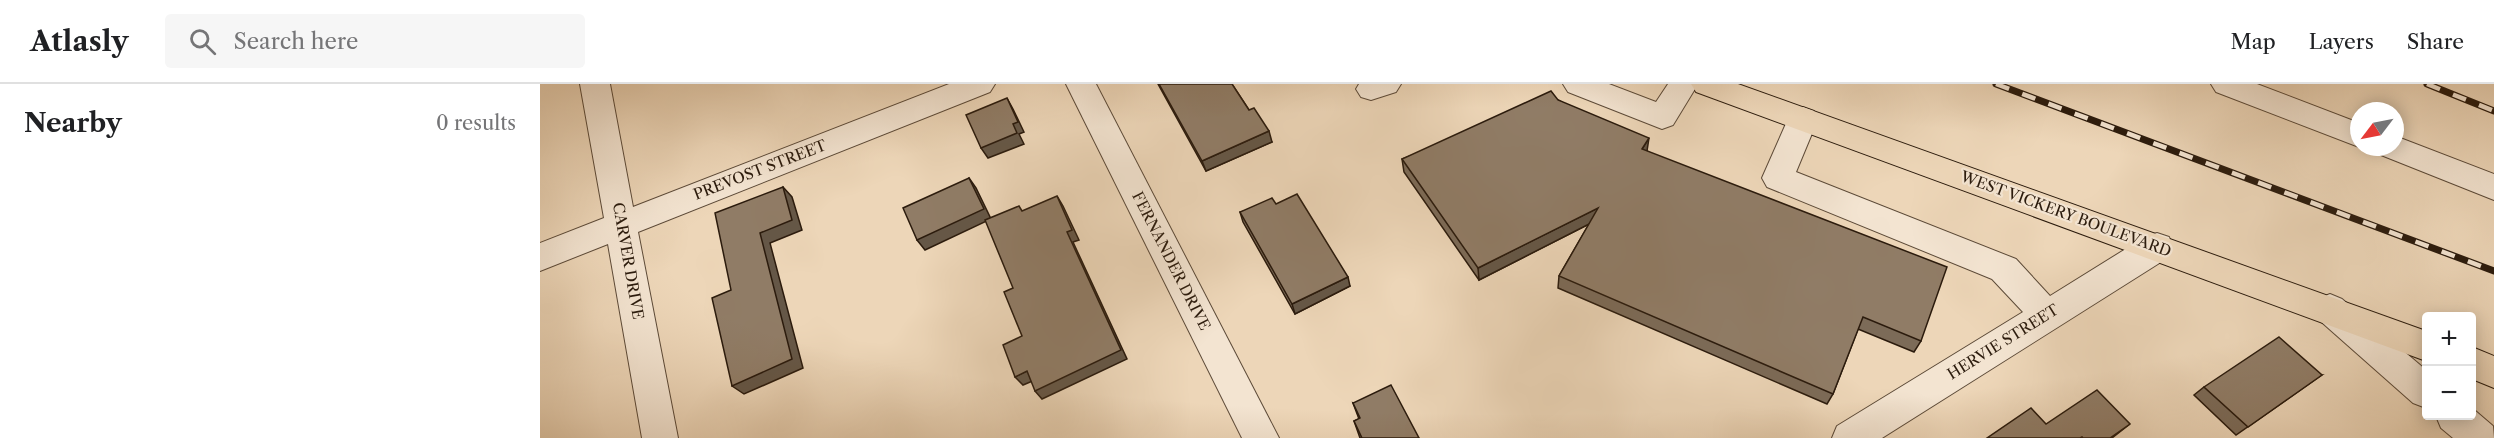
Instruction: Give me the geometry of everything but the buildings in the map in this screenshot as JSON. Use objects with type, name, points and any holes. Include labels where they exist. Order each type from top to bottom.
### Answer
[{"type":"main road","name":"WEST VICKERY BOULEVARD","points":[[1706,84],[2422,344]]},
{"type":"main road","points":[[2476,365],[2494,372]]},
{"type":"street","name":"CARVER DRIVE","points":[[595,84],[660,438]]},
{"type":"street","name":"PREVOST STREET","points":[[540,257],[980,84]]},
{"type":"street","name":"FERNANDER DRIVE","points":[[1081,84],[1261,438]]},
{"type":"street","points":[[1578,84],[1662,117],[1683,84]]},
{"type":"street","points":[[2226,84],[2350,132]]},
{"type":"street","points":[[1803,119],[1778,178],[2004,269],[2047,315]]},
{"type":"street","points":[[2404,152],[2494,187]]},
{"type":"street","name":"HERVIE STREET","points":[[1854,437],[2157,247]]},
{"type":"street","points":[[2330,309],[2422,388]]},
{"type":"street","points":[[2459,420],[2480,438]]},
{"type":"railway","points":[[1996,84],[2494,271]]},
{"type":"railway","points":[[2427,84],[2494,111]]}]
